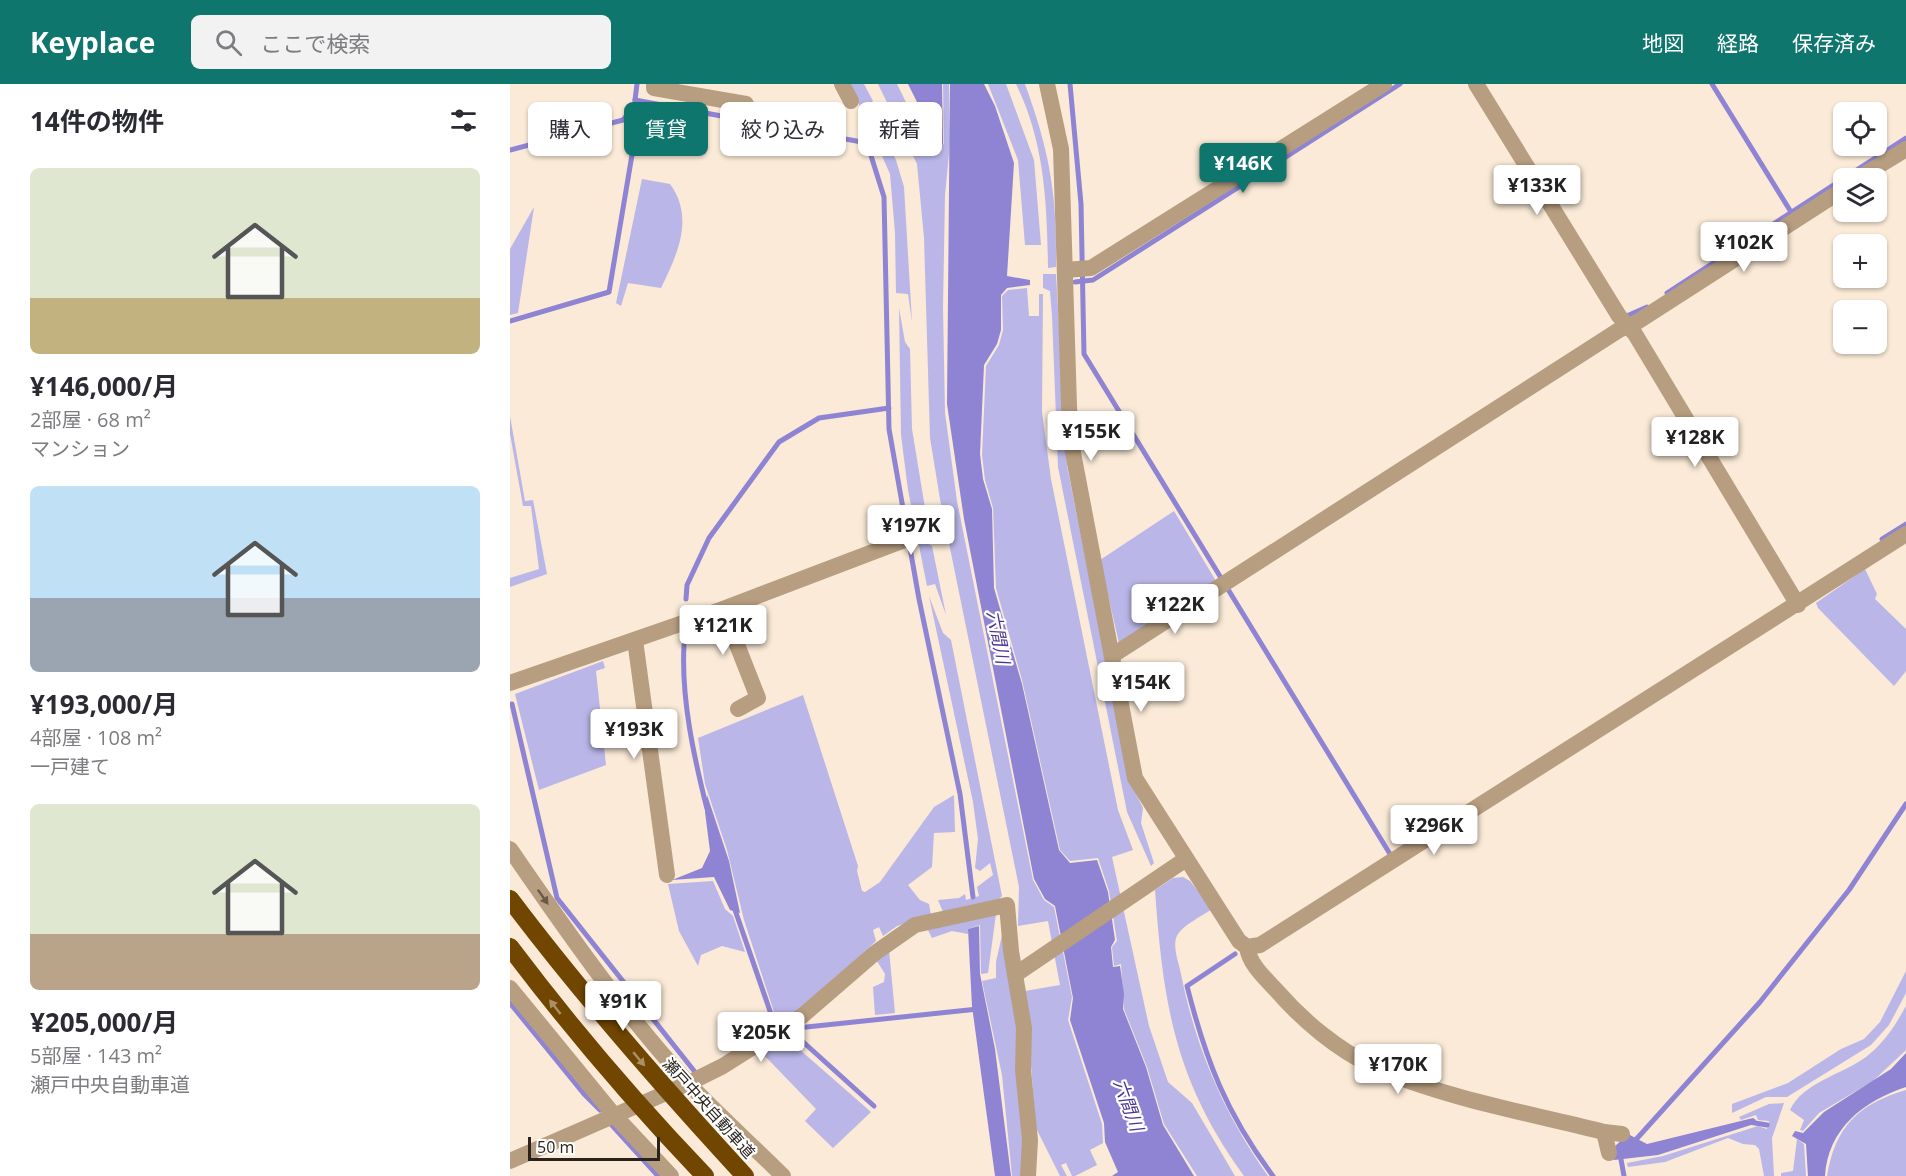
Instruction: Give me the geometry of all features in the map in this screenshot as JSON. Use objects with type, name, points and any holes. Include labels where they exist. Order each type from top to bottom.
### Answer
[{"type":"highway","name":"瀬戸中央自動車道","points":[[510,899],[581,991],[638,1059],[745,1176]]},
{"type":"highway","points":[[510,947],[556,1008],[629,1095],[705,1176]]},
{"type":"street","points":[[654,84],[654,88],[734,102]]},
{"type":"street","points":[[842,84],[851,101]]},
{"type":"street","points":[[1047,84],[1061,149],[1076,269],[1070,436],[1136,778],[1239,941],[1247,946],[1260,945],[1794,599],[1906,534]]},
{"type":"street","points":[[1076,269],[1143,238],[1384,84]]},
{"type":"street","points":[[1476,84],[1619,316],[1628,326],[1794,599]]},
{"type":"street","points":[[1875,168],[1906,148]]},
{"type":"street","points":[[1113,655],[1833,196]]},
{"type":"street","points":[[510,683],[723,609],[936,528]]},
{"type":"street","points":[[723,609],[758,698],[738,709]]},
{"type":"street","points":[[635,640],[667,875]]},
{"type":"street","points":[[510,849],[611,988],[689,1083],[783,1176]]},
{"type":"street","points":[[1022,971],[1186,859]]},
{"type":"street","points":[[510,1161],[689,1083],[758,1045],[802,1016],[875,953],[915,925],[1007,905],[1022,971],[1023,1071],[1030,1140],[1028,1176]]},
{"type":"street","points":[[1247,946],[1248,956],[1256,968],[1310,1024],[1372,1066],[1463,1096],[1604,1132],[1622,1134]]},
{"type":"street","points":[[510,988],[614,1115],[671,1176]]},
{"type":"street","points":[[1604,1132],[1609,1153]]},
{"type":"shaded area","points":[[850,84],[864,84],[873,101],[858,102]]},
{"type":"shaded area","points":[[878,84],[897,84],[906,102],[887,102]]},
{"type":"shaded area","points":[[943,84],[949,84],[950,143],[945,195],[943,307],[945,413],[957,501],[1033,880],[1044,900],[1054,907],[1072,997],[1068,1020],[1102,1124],[1103,1143],[1090,1150],[1097,1165],[1075,1176],[1072,1176],[1066,1163],[1061,1165],[1067,1176],[1060,1176],[1036,1128],[1025,991],[1060,985],[1048,921],[1018,926],[1019,887],[940,499],[930,438],[924,238],[917,164],[913,156],[942,156],[942,144],[944,144]]},
{"type":"shaded area","points":[[988,84],[1006,84],[1034,160],[1041,245],[1025,245],[1018,160]]},
{"type":"shaded area","points":[[1016,84],[1025,84],[1046,153],[1055,217],[1056,267],[1048,268],[1047,221],[1039,151],[1026,106]]},
{"type":"shaded area","points":[[882,156],[894,156],[904,187],[912,322],[908,294],[896,293],[895,233],[890,174]]},
{"type":"shaded area","points":[[642,179],[670,184],[681,210],[681,236],[673,263],[661,288],[628,283],[621,306],[616,303]]},
{"type":"shaded area","points":[[534,207],[518,313],[510,315],[510,249]]},
{"type":"shaded area","points":[[1043,274],[1056,274],[1067,466],[1130,782],[1143,808],[1141,823],[1154,863],[1151,866],[1127,812],[1058,467],[1052,316],[1050,291],[1043,288]]},
{"type":"shaded area","points":[[1027,288],[1029,316],[1039,316],[1039,294],[1043,294],[1042,412],[1051,479],[1118,810],[1133,850],[1112,857],[1149,1026],[1168,1082],[1192,1103],[1235,1176],[1197,1176],[1164,1124],[1147,1067],[1124,1009],[1121,964],[1114,966],[1112,947],[1117,941],[1109,891],[1098,858],[1070,861],[1060,850],[1022,680],[996,588],[993,508],[985,480],[982,455],[986,366],[999,345],[1003,330],[1002,296],[1008,290]]},
{"type":"shaded area","points":[[899,308],[905,342],[910,349],[912,429],[926,514],[922,523],[927,543],[932,546],[946,615],[935,584],[927,586],[908,490],[901,435]]},
{"type":"shaded area","points":[[510,416],[525,501],[533,500],[547,574],[510,587],[510,578],[539,569],[531,506],[523,506],[510,434]]},
{"type":"shaded area","points":[[1174,511],[1216,581],[1119,643],[1100,560]]},
{"type":"shaded area","points":[[1865,569],[1877,594],[1875,599],[1906,629],[1906,671],[1894,686],[1818,608],[1816,603]]},
{"type":"shaded area","points":[[929,596],[943,633],[951,640],[1002,896],[998,900],[943,912],[938,900],[959,898],[965,894],[966,900],[979,896],[977,887],[993,875],[990,863],[980,871],[975,868],[978,839],[973,802]]},
{"type":"shaded area","points":[[603,661],[605,668],[596,671],[606,765],[539,790],[515,694]]},
{"type":"shaded area","points":[[803,695],[858,866],[862,891],[865,892],[880,882],[934,807],[954,795],[955,832],[934,833],[932,867],[908,885],[920,900],[929,904],[931,915],[897,926],[883,936],[879,927],[873,930],[876,941],[810,1002],[784,1020],[774,1012],[744,920],[727,850],[705,784],[698,738]]},
{"type":"shaded area","points":[[1183,877],[1190,881],[1212,909],[1181,930],[1176,938],[1175,948],[1187,1002],[1204,1055],[1225,1105],[1268,1176],[1244,1176],[1202,1107],[1177,1040],[1168,1006],[1155,890],[1173,878]]},
{"type":"shaded area","points":[[713,881],[725,909],[733,916],[745,952],[722,946],[701,955],[698,966],[679,931],[668,884]]},
{"type":"shaded area","points":[[996,914],[988,973],[981,974],[980,925],[968,929],[968,934],[952,931],[932,938],[927,928]]},
{"type":"shaded area","points":[[1004,926],[1021,1082],[1022,1176],[1012,1176],[1002,1075],[982,981],[996,978],[996,962]]},
{"type":"shaded area","points":[[889,950],[895,1013],[875,1015],[873,987],[884,982],[885,974],[877,961]]},
{"type":"shaded area","points":[[1906,971],[1906,993],[1889,1025],[1871,1045],[1787,1097],[1766,1097],[1732,1113],[1732,1104],[1788,1083],[1841,1049],[1864,1039],[1880,1022]]},
{"type":"shaded area","points":[[1906,1006],[1906,1050],[1873,1081],[1819,1113],[1803,1131],[1800,1130],[1804,1120],[1790,1110],[1796,1101],[1813,1086],[1857,1063],[1872,1052],[1889,1034]]},
{"type":"shaded area","points":[[791,1037],[799,1049],[871,1112],[833,1148],[805,1121],[816,1109],[763,1054]]},
{"type":"shaded area","points":[[1906,1090],[1906,1176],[1827,1176],[1836,1144],[1852,1120],[1875,1102]]},
{"type":"shaded area","points":[[1784,1103],[1772,1138],[1774,1176],[1764,1176],[1759,1149],[1755,1145],[1743,1144],[1728,1138],[1665,1162],[1628,1167],[1627,1163],[1663,1156],[1758,1126],[1767,1129],[1769,1121],[1758,1120],[1756,1115],[1741,1120],[1739,1117],[1769,1104]]},
{"type":"shaded area","points":[[1797,1139],[1804,1144],[1806,1176],[1781,1176],[1781,1173],[1793,1171]]},
{"type":"water","points":[[908,84],[942,84],[943,144],[942,102],[917,102]]},
{"type":"water","name":"六間川","points":[[950,84],[984,84],[995,106],[1014,163],[1007,276],[1030,280],[1030,285],[1007,288],[1001,295],[1001,330],[997,344],[984,365],[980,454],[983,479],[992,509],[994,588],[1022,684],[1059,850],[1070,863],[1097,860],[1108,892],[1115,940],[1111,947],[1113,967],[1120,966],[1124,994],[1123,1009],[1146,1067],[1163,1125],[1194,1176],[1112,1176],[1118,1172],[1105,1142],[1104,1123],[1070,1020],[1073,998],[1055,906],[1045,899],[1034,879],[964,519],[947,404]]},
{"type":"water","points":[[707,795],[729,861],[740,913],[730,910],[714,877],[672,880],[702,868],[710,851],[705,812]]},
{"type":"water","points":[[979,926],[980,974],[995,1049],[1011,1176],[995,1176],[972,1006],[968,929]]},
{"type":"water","points":[[1906,1053],[1906,1087],[1876,1100],[1850,1119],[1833,1144],[1825,1176],[1808,1176],[1806,1144],[1792,1136],[1795,1131],[1803,1133],[1824,1112],[1891,1069]]},
{"type":"water","points":[[1753,1118],[1756,1120],[1754,1124],[1658,1155],[1614,1160],[1612,1149],[1628,1134],[1647,1144]]},
{"type":"waterway","points":[[635,100],[637,84]]},
{"type":"waterway","points":[[1070,84],[1081,204],[1084,354],[1390,854]]},
{"type":"waterway","points":[[1075,282],[1093,280],[1400,84]]},
{"type":"waterway","points":[[1712,84],[1791,212]]},
{"type":"waterway","points":[[510,321],[609,292],[637,125],[635,100],[867,143],[884,197],[889,429],[919,599],[960,794],[973,897]]},
{"type":"waterway","points":[[510,150],[624,119]]},
{"type":"waterway","points":[[1667,293],[1906,138]]},
{"type":"waterway","points":[[1629,315],[1647,307]]},
{"type":"waterway","points":[[686,599],[687,585],[709,538],[779,442],[819,418],[889,408]]},
{"type":"waterway","points":[[1882,539],[1906,524]]},
{"type":"waterway","points":[[684,645],[684,686],[693,748],[707,809]]},
{"type":"waterway","points":[[512,704],[557,898],[695,1072]]},
{"type":"waterway","points":[[1632,1144],[1760,1002],[1849,890],[1906,804]]},
{"type":"waterway","points":[[734,907],[771,1014],[780,1022]]},
{"type":"waterway","points":[[1235,954],[1187,986],[1219,1086],[1242,1130],[1273,1176]]},
{"type":"waterway","points":[[510,1003],[584,1094],[600,1110]]},
{"type":"waterway","points":[[771,1045],[797,1028],[978,1009]]},
{"type":"waterway","points":[[791,1031],[874,1106]]},
{"type":"waterway","points":[[609,1122],[658,1176]]},
{"type":"waterway","points":[[1749,1122],[1767,1125]]},
{"type":"waterway","points":[[1620,1154],[1624,1176]]}]
